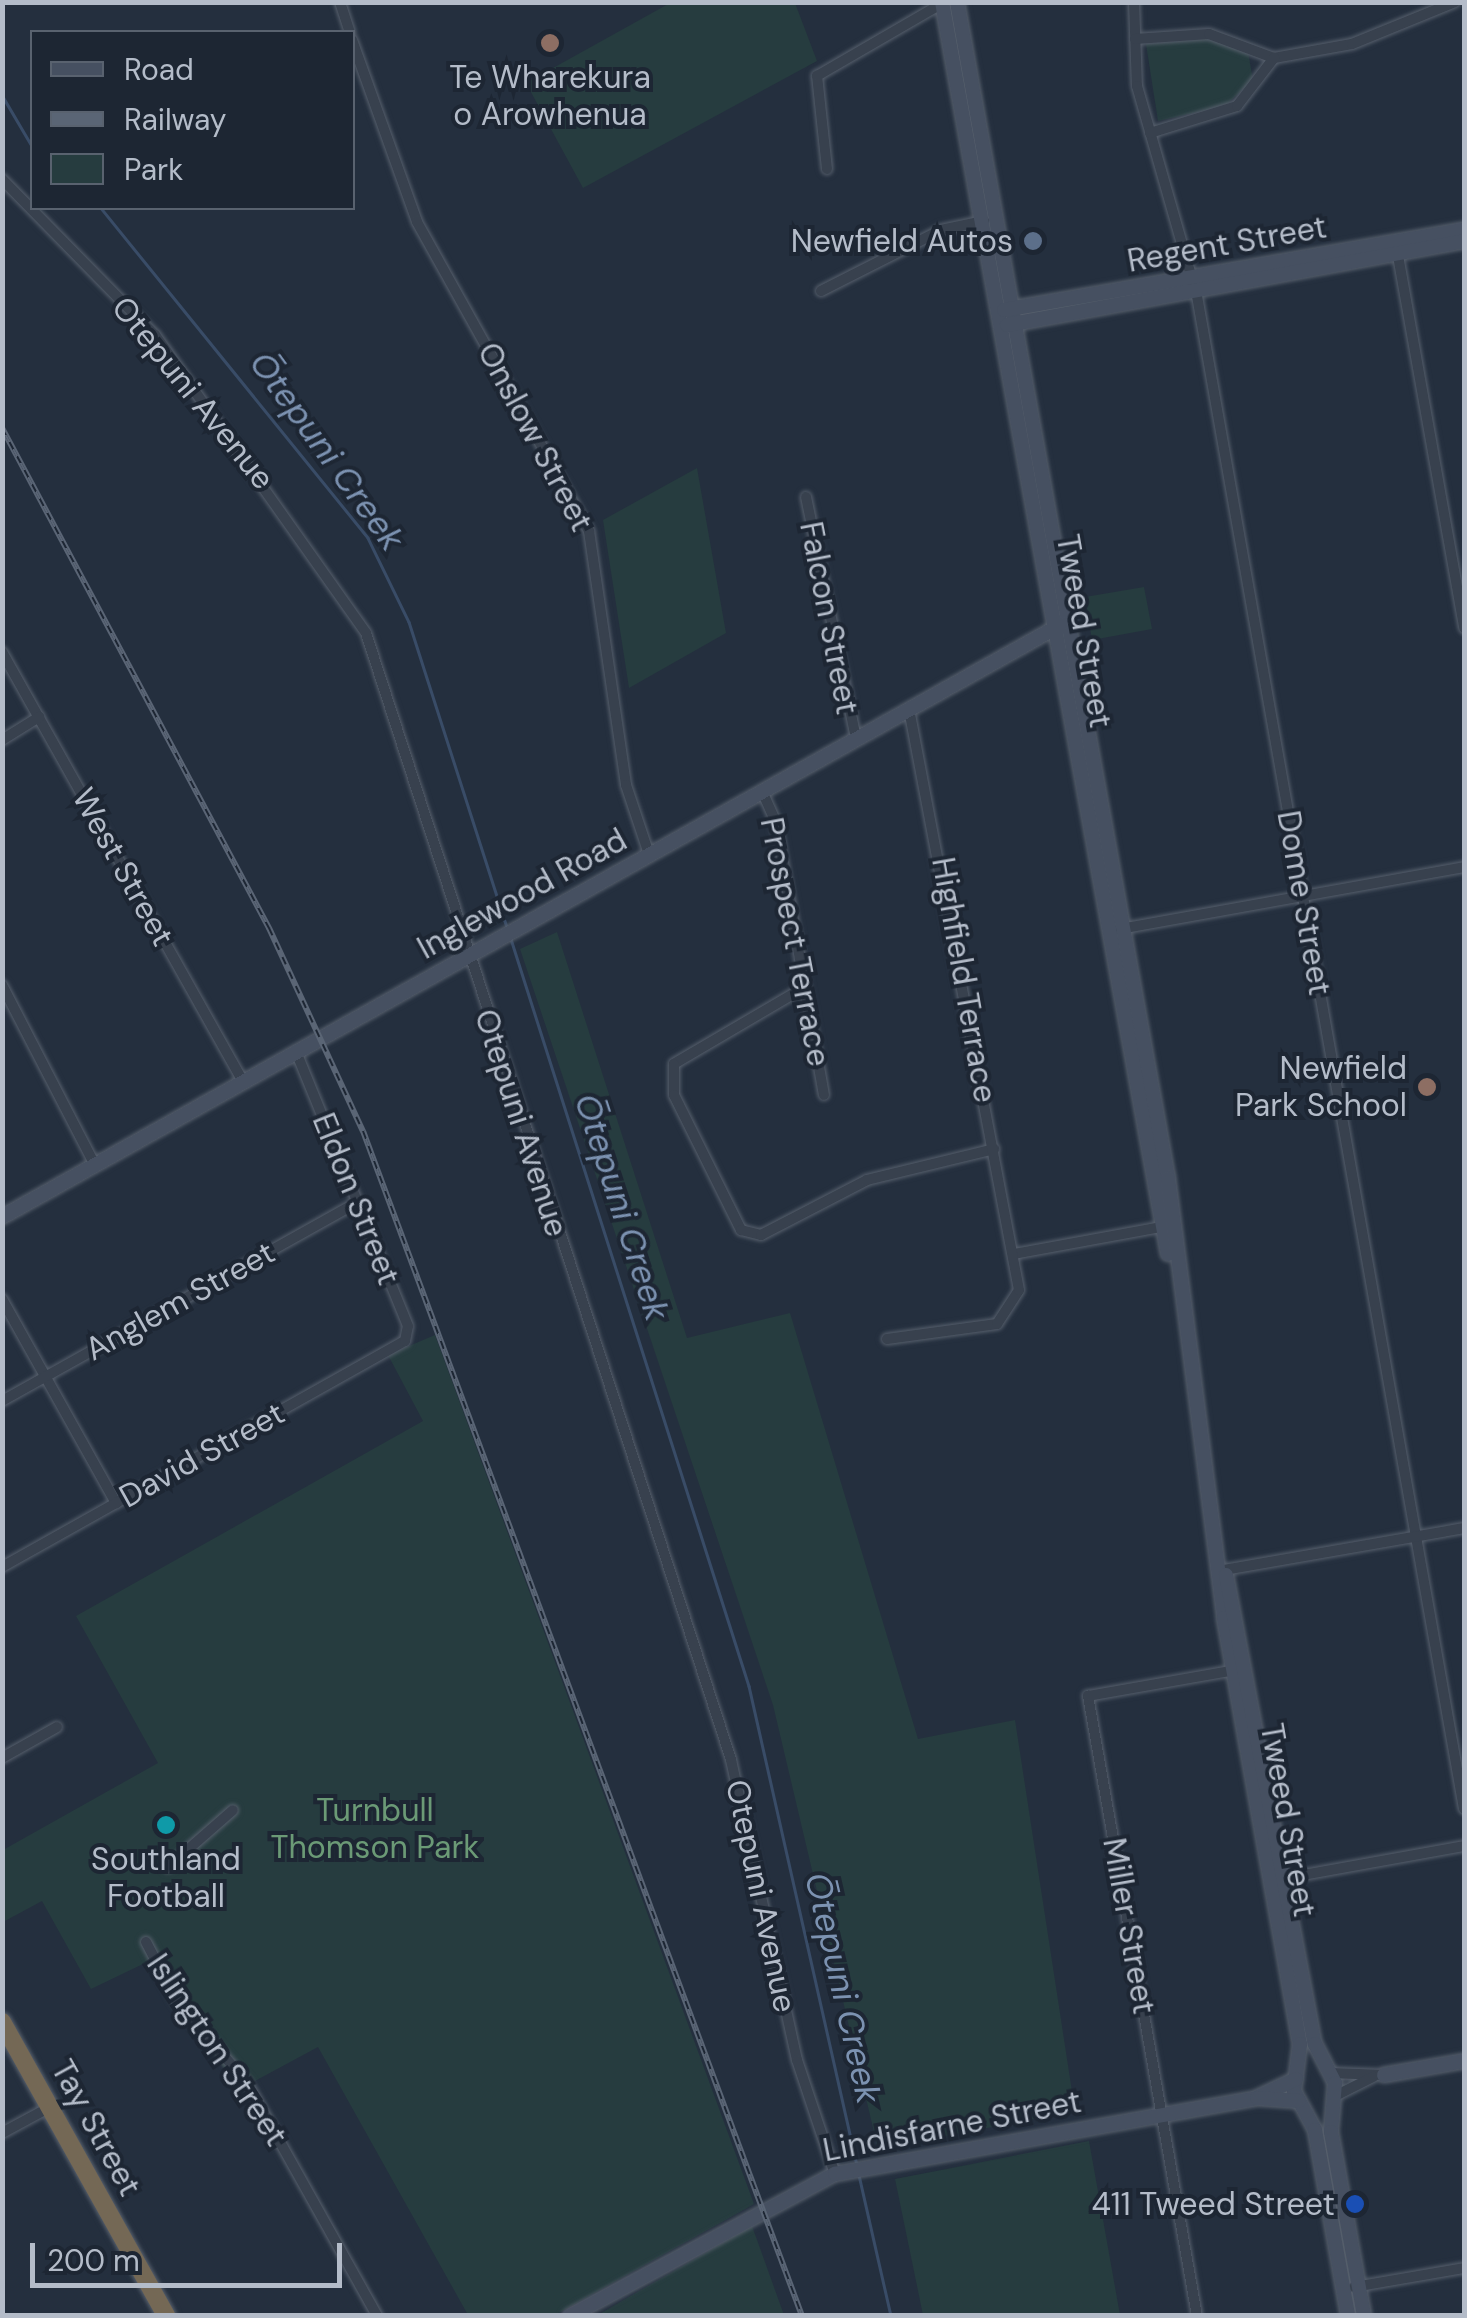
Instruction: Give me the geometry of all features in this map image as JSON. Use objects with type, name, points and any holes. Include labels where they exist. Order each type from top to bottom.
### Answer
[{"type":"highway","name":"Tay Street","points":[[2,2022],[166,2316]]},
{"type":"main road","name":"Tweed Street","points":[[957,2],[997,218],[1007,317],[1168,1225],[1278,1880],[1300,2044],[1296,2079]]},
{"type":"main road","name":"Tweed Street","points":[[942,3],[980,222],[1007,317]]},
{"type":"main road","name":"Regent Street","points":[[1397,248],[1464,230]]},
{"type":"main road","name":"Regent Street","points":[[1007,317],[1397,248],[1464,241]]},
{"type":"main road","name":"Inglewood Road","points":[[2,1216],[1062,624]]},
{"type":"main road","name":"Tweed Street","points":[[1278,1880],[1328,2072]]},
{"type":"main road","points":[[1379,2076],[1464,2060]]},
{"type":"main road","points":[[1348,2316],[1351,2287],[1328,2072],[1309,2068],[1296,2079],[1300,2102],[1315,2130],[1351,2287],[1364,2316]]},
{"type":"main road","name":"Lindisfarne Street","points":[[1257,2098],[1296,2079]]},
{"type":"main road","name":"Lindisfarne Street","points":[[570,2316],[835,2174],[1257,2098],[1300,2102]]},
{"type":"main road","points":[[1300,2102],[1317,2108],[1332,2098]]},
{"type":"street","points":[[340,2],[349,30]]},
{"type":"street","name":"Dome Street","points":[[1134,2],[1135,39],[1150,133],[1192,284],[1464,1808]]},
{"type":"street","points":[[1135,39],[1209,34],[1274,58],[1352,44],[1455,2]]},
{"type":"street","points":[[826,169],[817,76],[942,3]]},
{"type":"street","name":"Onslow Street","points":[[355,48],[418,222],[589,531],[626,785],[650,854]]},
{"type":"street","points":[[1150,133],[1237,106],[1274,58]]},
{"type":"street","name":"Otepuni Avenue","points":[[2,179],[30,208]]},
{"type":"street","name":"Otepuni Avenue","points":[[32,210],[155,336],[302,531],[366,633],[466,957],[731,1760],[798,2060],[835,2174]]},
{"type":"street","points":[[821,291],[941,230],[997,218]]},
{"type":"street","points":[[1397,248],[1464,628]]},
{"type":"street","name":"Falcon Street","points":[[806,497],[856,738]]},
{"type":"street","name":"West Street","points":[[2,652],[243,1082]]},
{"type":"street","name":"Highfield Terrace","points":[[888,1340],[1006,1319],[1018,1302],[1014,1254],[910,709]]},
{"type":"street","points":[[2,740],[39,717]]},
{"type":"street","name":"Prospect Terrace","points":[[762,791],[824,1094]]},
{"type":"street","points":[[1116,930],[1464,867]]},
{"type":"street","points":[[2,985],[95,1165]]},
{"type":"street","points":[[804,987],[674,1064],[674,1095],[740,1230],[761,1235],[866,1180],[994,1149]]},
{"type":"street","name":"Eldon Street","points":[[296,1052],[408,1326],[401,1344]]},
{"type":"street","name":"Anglem Street","points":[[2,1400],[358,1203]]},
{"type":"street","points":[[1014,1254],[1168,1225]]},
{"type":"street","points":[[2,1299],[116,1503]]},
{"type":"street","name":"David Street","points":[[2,1566],[401,1344]]},
{"type":"street","points":[[1224,1570],[1464,1528]]},
{"type":"street","name":"Miller Street","points":[[1197,2316],[1088,1696],[1241,1669]]},
{"type":"street","points":[[2,1758],[56,1728]]},
{"type":"street","points":[[168,1867],[233,1810]]},
{"type":"street","points":[[1278,1880],[1464,1846]]},
{"type":"street","name":"Islington Street","points":[[146,1942],[176,2001],[238,2068],[377,2316]]},
{"type":"street","points":[[1328,2072],[1379,2076]]},
{"type":"street","points":[[1332,2098],[1379,2076]]},
{"type":"street","points":[[2,2133],[50,2106]]},
{"type":"street","points":[[1351,2287],[1464,2268]]},
{"type":"green space","points":[[670,3],[795,3],[817,61],[583,188],[526,83]]},
{"type":"green space","points":[[1206,39],[1248,52],[1253,80],[1225,106],[1158,121],[1146,44]]},
{"type":"green space","points":[[697,468],[726,633],[629,688],[603,520]]},
{"type":"green space","points":[[1144,587],[1152,629],[1092,640],[1085,597]]},
{"type":"green space","points":[[557,932],[687,1338],[790,1313],[918,1739],[1015,1720],[1075,2111],[878,2149],[773,1705],[520,949]]},
{"type":"green space","name":"Turnbull Thomson Park","points":[[435,1335],[754,2204],[555,2315],[468,2315],[318,2047],[240,2089],[143,1964],[91,1989],[42,1901],[3,1922],[3,1850],[158,1763],[76,1616],[423,1421],[388,1355]]},
{"type":"green space","points":[[1089,2141],[1120,2315],[923,2315],[895,2179]]},
{"type":"green space","points":[[752,2226],[784,2315],[596,2316]]},
{"type":"waterway","name":"Ōtepuni Creek","points":[[2,95],[30,143]]},
{"type":"waterway","name":"Ōtepuni Creek","points":[[103,210],[368,538],[409,622],[507,927]]},
{"type":"waterway","name":"Ōtepuni Creek","points":[[511,939],[749,1686],[856,2162]]},
{"type":"waterway","name":"Ōtepuni Creek","points":[[859,2175],[891,2316]]},
{"type":"railway","points":[[2,428],[269,928],[363,1131],[802,2316]]},
{"type":"place","name":"Te Wharekura o Arowhenua","points":[[550,43]]},
{"type":"place","name":"Newfield Autos","points":[[1033,241]]},
{"type":"place","name":"Newfield Park School","points":[[1427,1087]]},
{"type":"place","name":"Southland Football","points":[[166,1825]]},
{"type":"place","name":"411 Tweed Street","points":[[1355,2204]]}]
